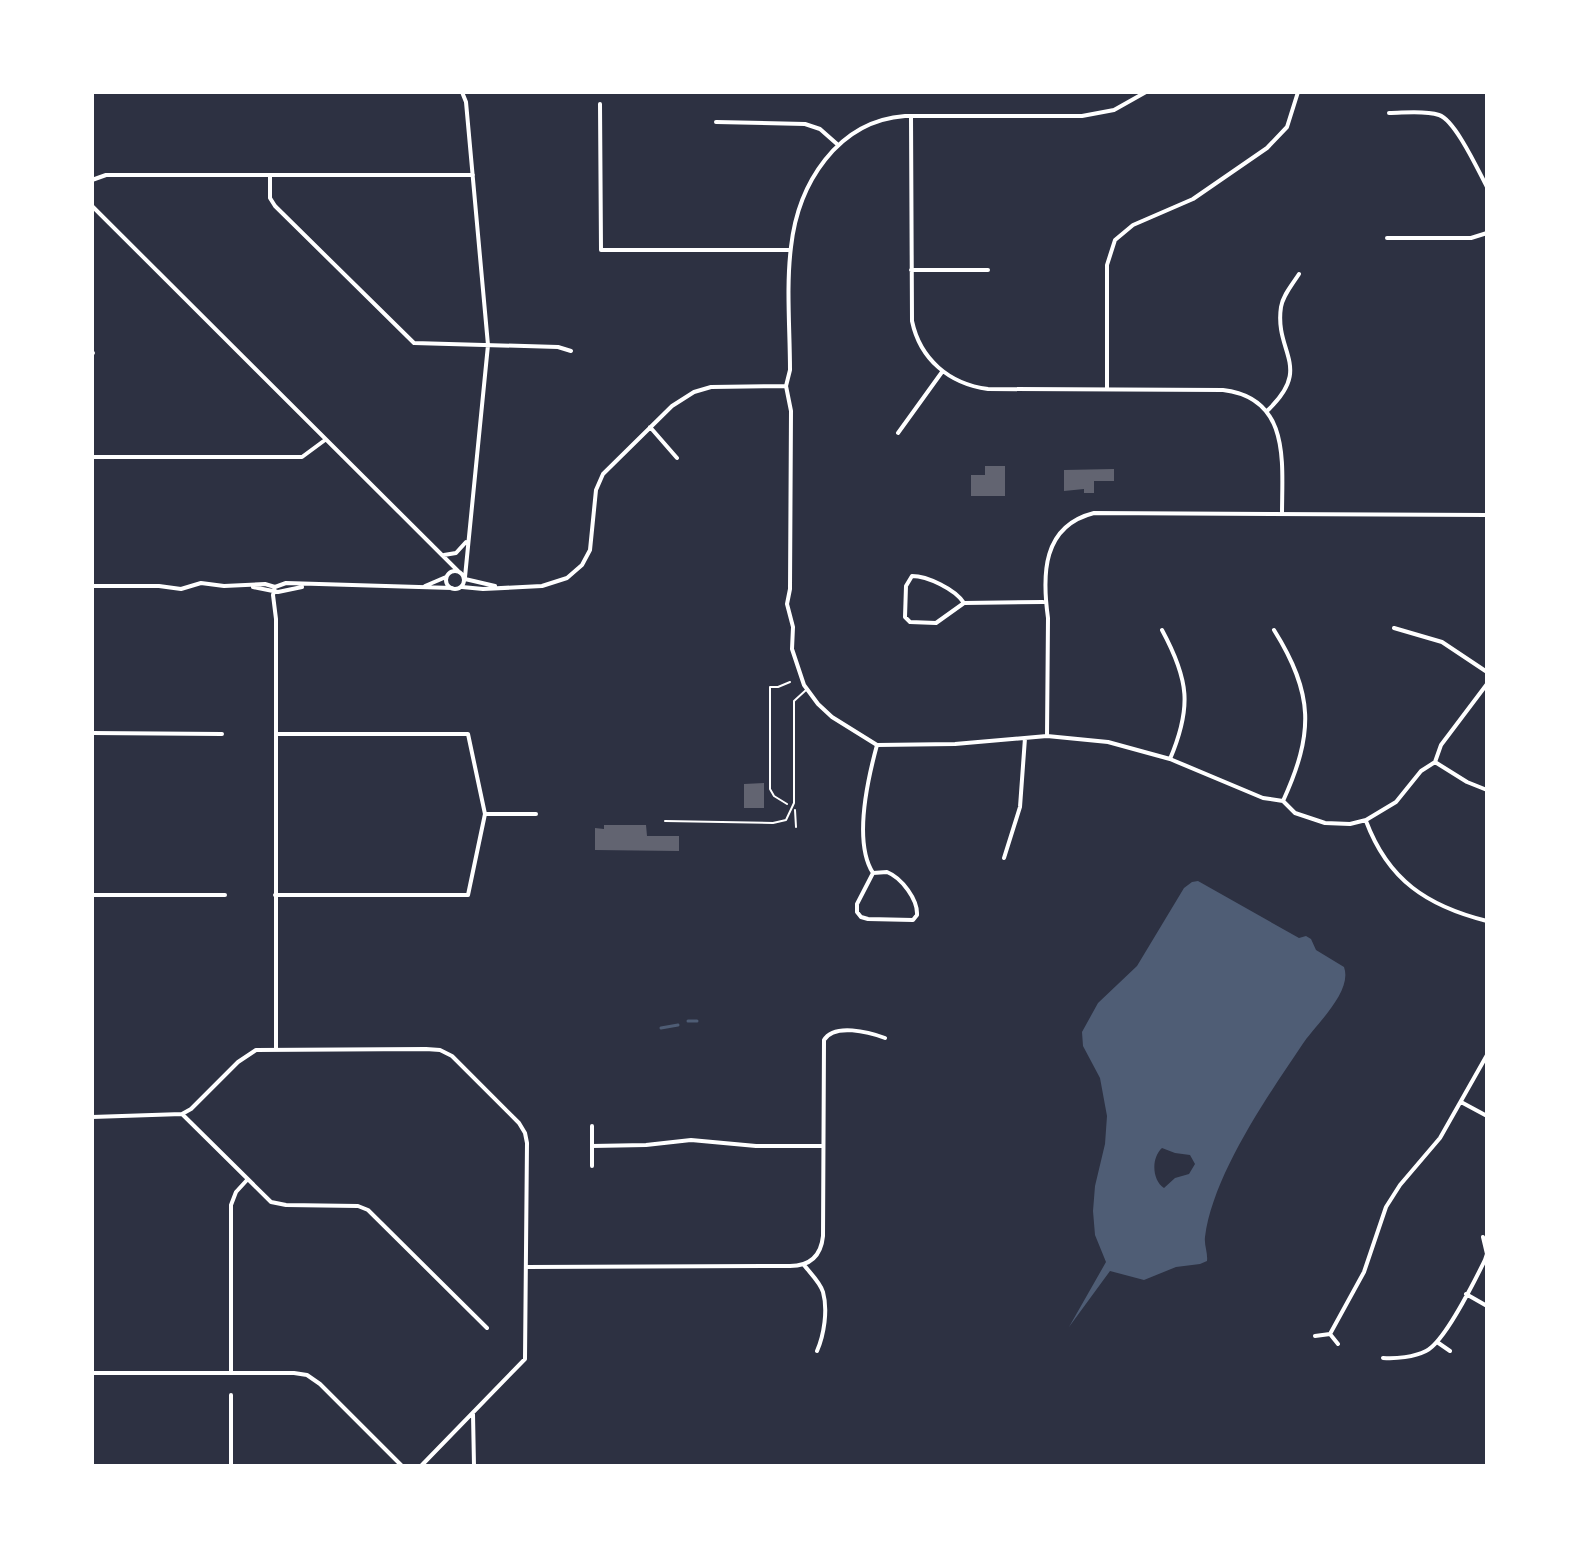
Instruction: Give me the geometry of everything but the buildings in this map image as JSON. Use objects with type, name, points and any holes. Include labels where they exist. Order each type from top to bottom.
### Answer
[{"type":"street","points":[[462,92],[466,102],[488,345],[462,587]]},
{"type":"street","points":[[1146,92],[1124,106],[1091,116],[911,116],[887,119],[867,124],[837,144],[823,160],[797,216],[790,250],[790,370],[786,386],[791,411],[790,589],[787,608],[793,627],[793,657],[807,689],[832,717],[877,745],[955,744],[1047,736],[1108,742],[1170,759],[1263,798],[1283,801],[1295,813],[1325,823],[1350,824],[1366,820],[1396,802],[1421,771],[1435,762],[1441,745],[1487,684]]},
{"type":"street","points":[[1107,389],[1107,265],[1115,240],[1128,228],[1193,199],[1274,142],[1292,118],[1298,92]]},
{"type":"street","points":[[600,104],[601,250],[790,250]]},
{"type":"street","points":[[1389,113],[1444,117],[1487,187]]},
{"type":"street","points":[[911,116],[911,309],[914,331],[929,358],[942,372],[964,384],[988,389],[1231,390],[1246,395],[1267,411],[1280,441],[1282,514]]},
{"type":"street","points":[[716,122],[805,124],[820,129],[837,144]]},
{"type":"street","points":[[92,180],[106,175],[473,175]]},
{"type":"street","points":[[270,176],[272,203],[410,341],[422,345],[558,347],[571,351]]},
{"type":"street","points":[[92,206],[465,578],[497,586]]},
{"type":"street","points":[[1387,238],[1471,238],[1487,233]]},
{"type":"street","points":[[911,270],[988,270]]},
{"type":"street","points":[[1267,411],[1282,397],[1290,380],[1291,369],[1281,311],[1284,298],[1299,274]]},
{"type":"street","points":[[898,433],[942,372]]},
{"type":"street","points":[[275,590],[286,583],[483,589],[548,585],[567,578],[585,559],[592,540],[594,502],[599,482],[613,462],[679,400],[702,389],[719,386],[786,386]]},
{"type":"street","points":[[650,427],[677,458]]},
{"type":"street","points":[[92,457],[302,457],[325,440]]},
{"type":"street","points":[[1047,736],[1048,618],[1043,602],[1052,545],[1061,530],[1079,517],[1094,513],[1487,515]]},
{"type":"street","points":[[443,556],[456,553],[467,540]]},
{"type":"street","points":[[443,556],[446,582],[452,588]]},
{"type":"street","points":[[423,586],[458,571]]},
{"type":"street","points":[[964,603],[955,593],[921,576],[912,576],[906,582],[905,617],[910,622],[936,623],[964,603],[1043,602]]},
{"type":"street","points":[[92,586],[181,589],[201,583],[262,584],[275,590]]},
{"type":"street","points":[[275,590],[276,1049]]},
{"type":"street","points":[[1394,628],[1442,642],[1487,672]]},
{"type":"street","points":[[1162,630],[1177,657],[1186,693],[1184,717],[1170,759]]},
{"type":"street","points":[[1274,630],[1299,677],[1305,714],[1302,753],[1283,801]]},
{"type":"street","points":[[92,733],[222,734]]},
{"type":"street","points":[[275,895],[468,895],[485,814],[468,734],[276,734]]},
{"type":"street","points":[[1004,858],[1020,807],[1025,738]]},
{"type":"street","points":[[873,873],[887,872],[899,880],[917,905],[917,915],[913,920],[868,919],[859,915],[857,904],[873,873],[865,853],[865,812],[877,745]]},
{"type":"street","points":[[1435,762],[1467,782],[1487,790]]},
{"type":"street","points":[[485,814],[536,814]]},
{"type":"street","points":[[1366,820],[1384,860],[1406,884],[1434,901],[1487,921]]},
{"type":"street","points":[[92,895],[225,895]]},
{"type":"street","points":[[527,1267],[804,1265],[814,1259],[823,1243],[825,1038],[834,1032],[867,1032],[885,1038]]},
{"type":"street","points":[[92,1117],[182,1114],[247,1055],[260,1050],[434,1049],[456,1060],[519,1123],[525,1133],[525,1359],[421,1466]]},
{"type":"street","points":[[1330,1334],[1364,1272],[1386,1207],[1400,1185],[1435,1146],[1487,1055]]},
{"type":"street","points":[[1461,1102],[1487,1116]]},
{"type":"street","points":[[182,1114],[247,1180],[280,1205],[358,1206],[368,1210],[487,1328]]},
{"type":"street","points":[[592,1126],[592,1166]]},
{"type":"street","points":[[592,1146],[691,1140],[756,1146],[823,1146]]},
{"type":"street","points":[[231,1372],[231,1205],[236,1192],[247,1180]]},
{"type":"street","points":[[1383,1358],[1420,1353],[1437,1342],[1487,1254],[1483,1237]]},
{"type":"street","points":[[804,1265],[824,1297],[823,1331],[817,1351]]},
{"type":"street","points":[[1466,1294],[1487,1306]]},
{"type":"street","points":[[1315,1336],[1330,1334]]},
{"type":"street","points":[[1330,1334],[1338,1344]]},
{"type":"street","points":[[1437,1342],[1450,1351]]},
{"type":"street","points":[[92,1373],[294,1373],[312,1377],[402,1466]]},
{"type":"street","points":[[231,1395],[231,1466]]},
{"type":"street","points":[[473,1414],[474,1466]]},
{"type":"lane","points":[[665,821],[773,823],[786,820],[793,808],[794,701],[807,689]]},
{"type":"path","points":[[790,682],[770,687],[770,789],[774,796],[797,811],[796,827]]},
{"type":"water","points":[[1198,881],[1299,938],[1306,936],[1311,939],[1316,950],[1344,967],[1343,987],[1273,1088],[1230,1163],[1210,1213],[1205,1237],[1207,1261],[1176,1267],[1144,1280],[1110,1271],[1069,1327],[1106,1262],[1095,1235],[1093,1211],[1107,1116],[1100,1078],[1083,1046],[1082,1032],[1098,1003],[1137,966],[1184,888]],"holes":[[[1162,1148],[1190,1155],[1195,1164],[1189,1174],[1175,1178],[1164,1188],[1155,1174],[1156,1157]]]},
{"type":"waterway","points":[[688,1021],[697,1021]]},
{"type":"waterway","points":[[661,1028],[678,1025]]}]
